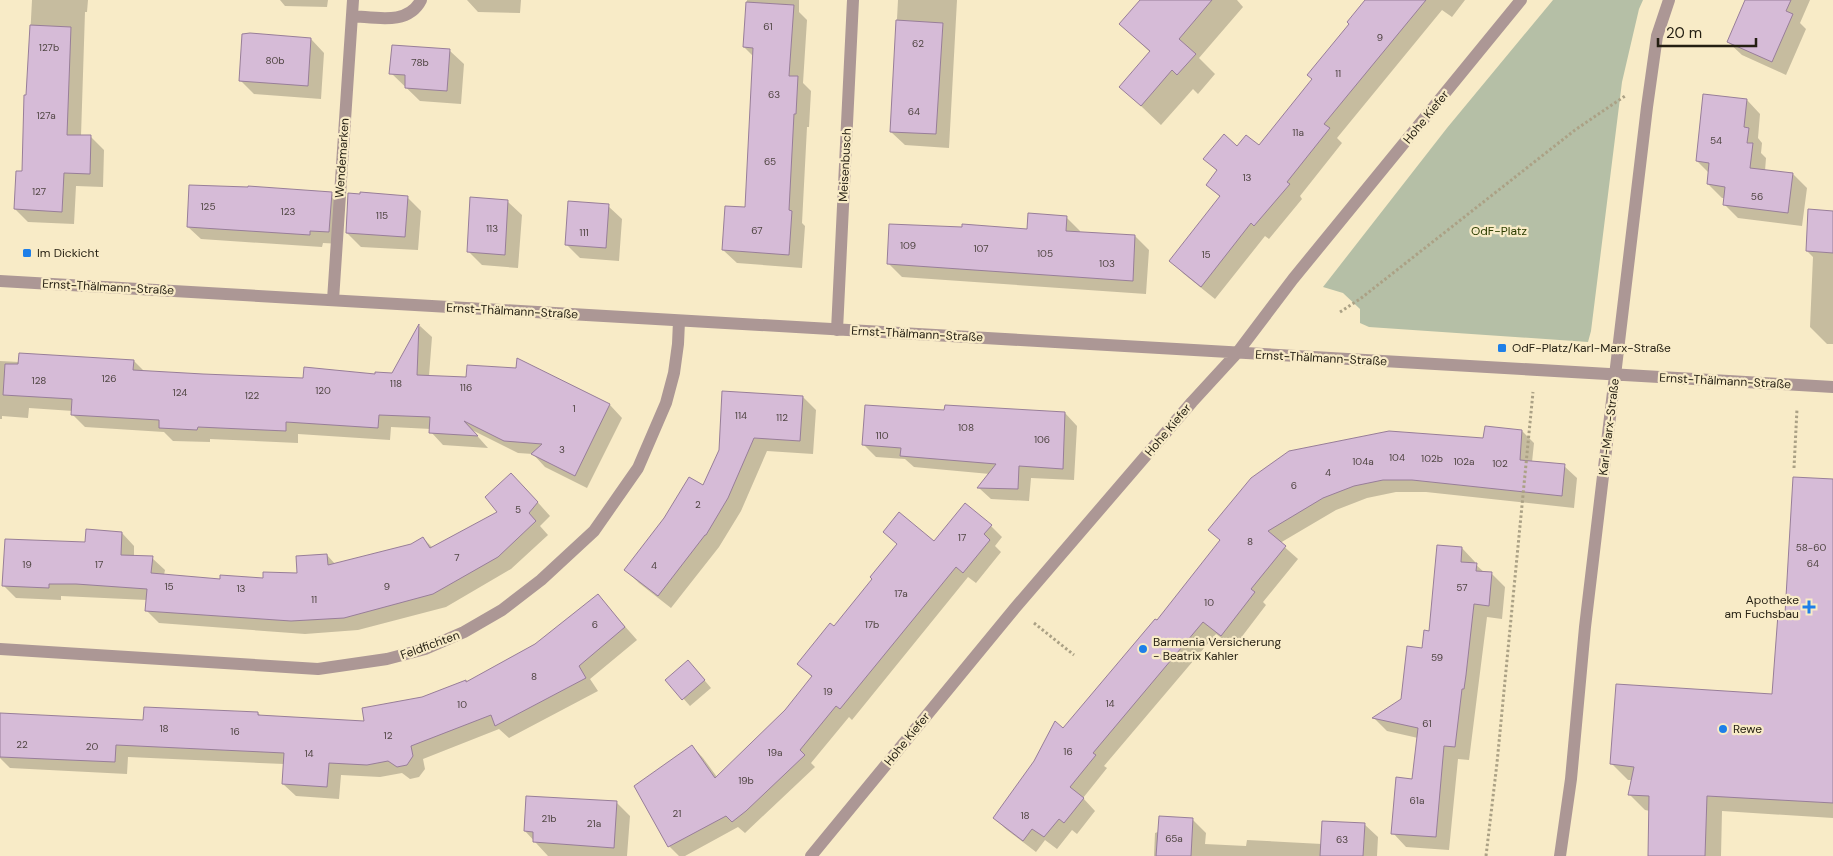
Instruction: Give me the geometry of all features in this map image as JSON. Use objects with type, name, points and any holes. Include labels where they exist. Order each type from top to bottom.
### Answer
[{"type":"street","name":"Wendemarken","points":[[333,300],[353,0]]},
{"type":"street","points":[[352,16],[398,18],[409,14],[418,6],[421,0]]},
{"type":"street","name":"Meisenbusch","points":[[837,330],[853,0]]},
{"type":"street","name":"Hohe Kiefer","points":[[811,856],[1015,608],[1236,353],[1293,279],[1521,0]]},
{"type":"street","name":"Karl-Marx-Straße","points":[[1560,856],[1570,779],[1585,627],[1651,79],[1657,36],[1669,0]]},
{"type":"street","name":"Ernst-Thälmann-Straße","points":[[0,281],[1833,387]]},
{"type":"street","name":"Feldfichten","points":[[0,648],[318,669],[387,659],[425,649],[464,632],[502,610],[541,580],[594,531],[638,468],[668,396],[677,355],[679,320]]},
{"type":"path","points":[[1340,312],[1360,299],[1576,130],[1651,79]]},
{"type":"path","points":[[1486,856],[1497,763],[1533,392]]},
{"type":"path","points":[[1794,468],[1797,409]]},
{"type":"path","points":[[1029,619],[1074,655]]},
{"type":"green space","name":"OdF-Platz","points":[[1553,0],[1643,0],[1639,9],[1622,82],[1591,331],[1588,342],[1369,327],[1360,323],[1360,309],[1343,293],[1323,287],[1447,128]]},
{"type":"building","points":[[1140,0],[1212,0],[1179,39],[1196,54],[1177,75],[1172,70],[1141,106],[1119,87],[1150,51],[1119,24]]},
{"type":"building","points":[[1365,0],[1426,0],[1324,124],[1330,128],[1287,182],[1290,184],[1254,226],[1251,223],[1201,287],[1169,261],[1220,196],[1206,185],[1217,170],[1203,159],[1224,134],[1237,146],[1246,135],[1259,145],[1312,79],[1307,75],[1349,24],[1347,22]]},
{"type":"building","points":[[1745,0],[1791,0],[1786,11],[1793,14],[1772,62],[1727,42]]},
{"type":"building","points":[[746,2],[794,5],[789,76],[798,76],[789,210],[792,211],[789,255],[722,250],[725,206],[745,207],[753,48],[743,47]]},
{"type":"building","points":[[896,20],[943,23],[936,134],[890,132]]},
{"type":"building","points":[[30,25],[71,27],[67,135],[91,135],[90,174],[64,173],[62,212],[14,209],[16,171],[22,171],[24,95],[26,95]]},
{"type":"building","points":[[242,34],[311,38],[308,86],[239,81]]},
{"type":"building","points":[[392,45],[450,49],[447,91],[405,88],[405,75],[389,74]]},
{"type":"building","points":[[1703,94],[1747,99],[1744,127],[1749,128],[1747,143],[1753,143],[1750,168],[1793,173],[1788,213],[1723,205],[1725,187],[1707,184],[1709,163],[1696,161]]},
{"type":"building","points":[[189,185],[248,186],[332,192],[329,232],[310,231],[310,235],[187,227]]},
{"type":"building","points":[[360,192],[408,196],[405,237],[346,233],[348,193],[360,194]]},
{"type":"building","points":[[470,197],[508,200],[505,255],[467,252]]},
{"type":"building","points":[[568,201],[609,204],[606,248],[565,245]]},
{"type":"building","points":[[1808,209],[1833,211],[1833,253],[1806,251]]},
{"type":"building","points":[[1028,213],[1067,216],[1066,231],[1135,235],[1133,281],[887,264],[889,224],[962,227],[962,224],[1027,229]]},
{"type":"building","points":[[419,324],[417,375],[466,377],[467,365],[516,368],[517,358],[610,404],[575,476],[531,454],[542,444],[504,441],[464,421],[478,436],[429,433],[430,417],[379,415],[378,428],[286,422],[286,431],[198,427],[197,430],[159,428],[159,420],[71,415],[72,399],[3,395],[5,364],[18,364],[19,353],[134,360],[133,370],[203,374],[303,378],[304,367],[375,374],[375,372],[392,373]]},
{"type":"building","points":[[722,391],[803,396],[800,441],[754,438],[728,498],[706,535],[658,596],[624,570],[664,518],[689,477],[703,485],[719,450]]},
{"type":"building","points":[[865,405],[944,410],[945,405],[1065,412],[1063,469],[1019,466],[1018,489],[977,488],[996,464],[900,456],[901,448],[862,445]]},
{"type":"building","points":[[1485,426],[1522,430],[1520,460],[1565,464],[1562,496],[1412,480],[1383,480],[1354,486],[1323,498],[1268,531],[1286,546],[1251,589],[1255,592],[1221,636],[1203,622],[1093,753],[1096,755],[1070,787],[1084,798],[1064,823],[1059,819],[1044,837],[1032,829],[1023,841],[993,818],[1034,761],[1055,721],[1063,728],[1155,619],[1157,620],[1220,540],[1208,530],[1251,478],[1289,451],[1389,431],[1483,438]]},
{"type":"building","points":[[511,473],[538,502],[529,513],[536,521],[498,557],[433,594],[344,618],[291,621],[145,611],[147,589],[76,584],[49,584],[49,588],[2,586],[5,539],[85,542],[86,529],[122,532],[121,555],[153,556],[151,573],[220,579],[220,575],[263,578],[263,572],[297,573],[296,556],[327,554],[328,565],[411,544],[423,537],[430,548],[497,512],[485,497]]},
{"type":"building","name":"Rewe","points":[[1793,477],[1833,479],[1833,803],[1707,796],[1705,856],[1648,856],[1649,796],[1628,795],[1634,767],[1610,764],[1616,684],[1772,694],[1778,614],[1785,614]]},
{"type":"building","points":[[965,503],[992,525],[984,534],[990,540],[963,573],[956,567],[840,709],[836,706],[800,750],[805,755],[746,811],[732,822],[726,816],[668,847],[634,786],[692,745],[715,778],[785,710],[812,676],[797,664],[830,623],[834,626],[897,544],[883,532],[899,512],[934,541]]},
{"type":"building","points":[[1437,545],[1462,547],[1461,562],[1477,563],[1476,571],[1492,572],[1489,606],[1474,604],[1455,747],[1444,746],[1436,837],[1391,834],[1396,777],[1412,779],[1418,728],[1372,718],[1401,699],[1407,646],[1422,648],[1424,630],[1429,631]]},
{"type":"building","points":[[598,594],[625,627],[579,666],[586,678],[495,726],[491,715],[411,746],[413,756],[407,765],[397,767],[388,761],[367,765],[329,763],[327,787],[282,784],[284,753],[116,745],[115,762],[0,757],[0,713],[143,720],[144,707],[258,712],[258,715],[364,721],[362,708],[422,697],[466,680],[466,682],[535,644]]},
{"type":"building","points":[[688,660],[705,680],[682,700],[665,680]]},
{"type":"building","points":[[526,796],[617,801],[614,848],[533,842],[533,832],[524,831]]},
{"type":"building","points":[[1159,816],[1193,818],[1191,856],[1156,856]]},
{"type":"building","points":[[1322,821],[1365,823],[1363,856],[1320,856]]},
{"type":"place","name":"Im Dickicht","points":[[27,253]]},
{"type":"place","name":"OdF-Platz/Karl-Marx-Straße","points":[[1502,348]]},
{"type":"place","name":"Apotheke am Fuchsbau","points":[[1809,607]]},
{"type":"place","name":"Barmenia Versicherung - Beatrix Kahler","points":[[1143,649]]},
{"type":"place","name":"Rewe","points":[[1723,729]]}]
